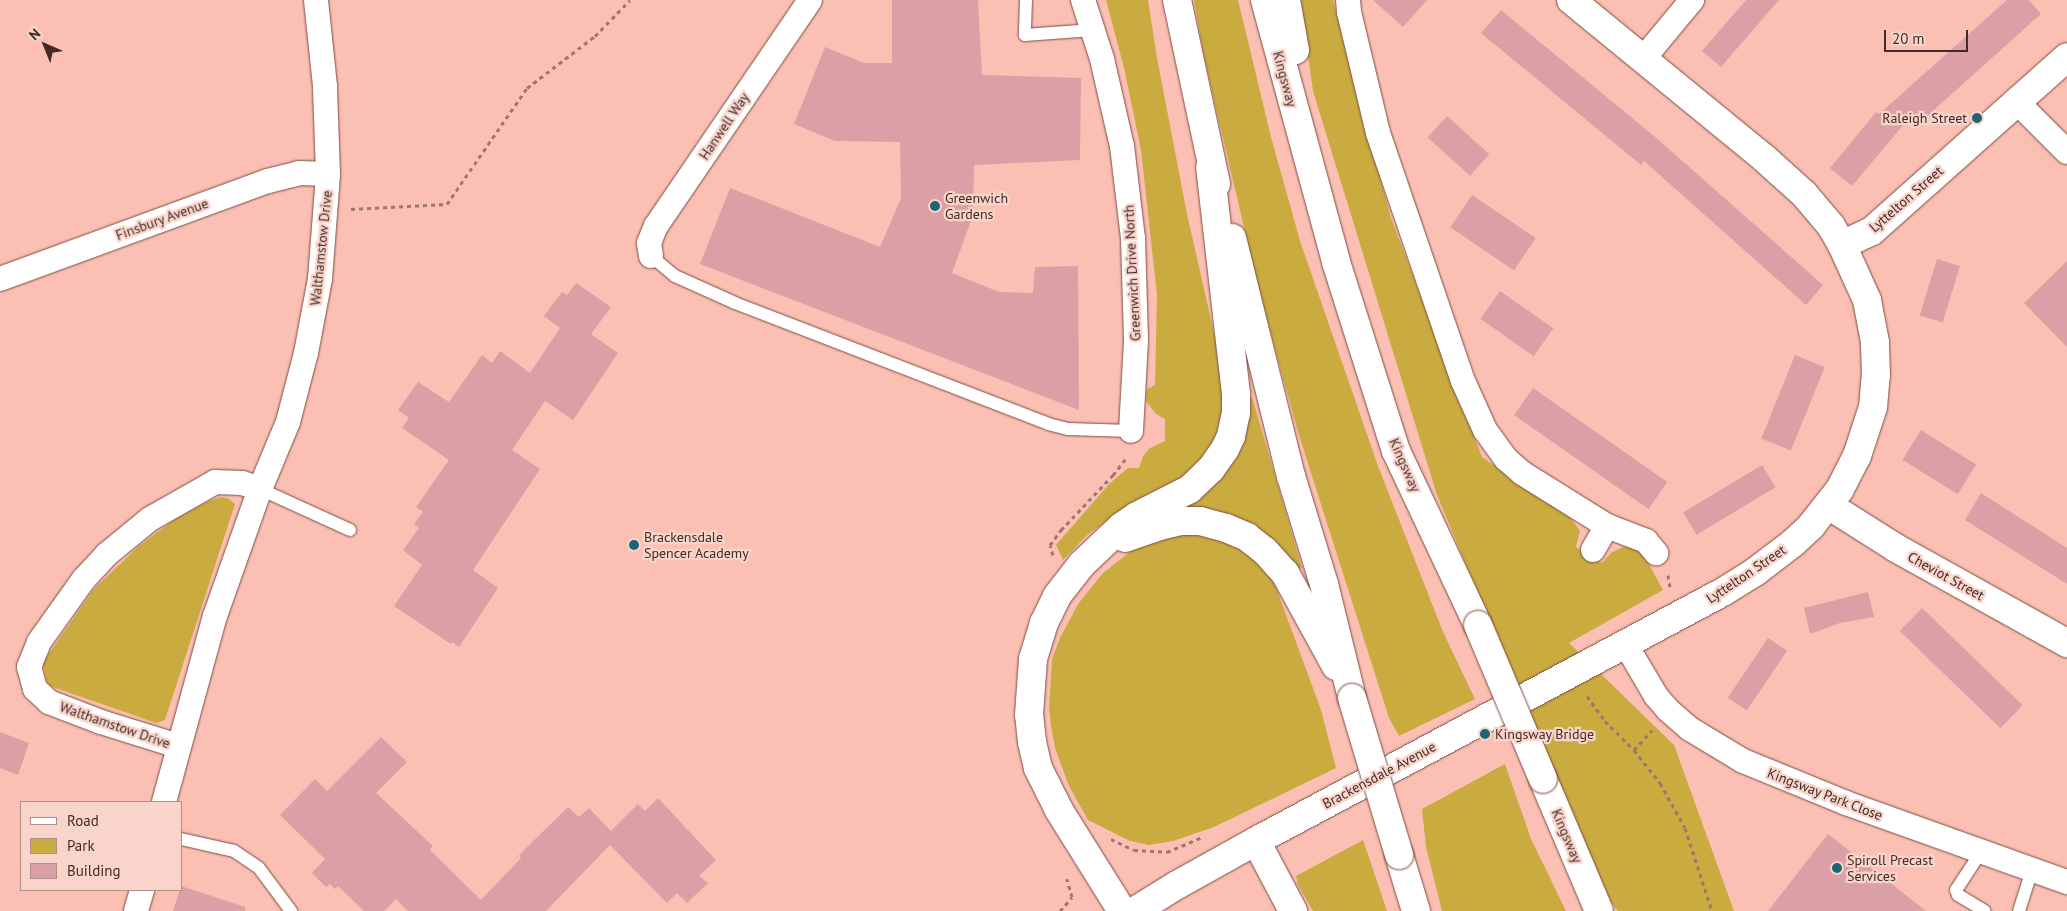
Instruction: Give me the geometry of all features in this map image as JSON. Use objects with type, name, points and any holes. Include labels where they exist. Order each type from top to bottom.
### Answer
[{"type":"main road","points":[[1122,911],[1077,841],[1047,789],[1038,768],[1032,742],[1029,714],[1034,659],[1044,623],[1070,579],[1094,552],[1106,543],[1121,527],[1137,516],[1190,489],[1211,470],[1231,436],[1236,413],[1236,394],[1210,167],[1177,0]]},
{"type":"main road","name":"Kingsway","points":[[1265,0],[1309,169],[1336,262],[1396,451],[1478,625],[1599,911]]},
{"type":"main road","points":[[1286,0],[1302,89],[1309,169]]},
{"type":"main road","points":[[1571,0],[1764,158],[1797,188],[1831,226],[1842,245]]},
{"type":"main road","name":"Lyttelton Street","points":[[1626,645],[1723,592],[1755,572],[1792,543],[1828,505],[1857,456],[1873,407],[1876,375],[1875,342],[1867,300],[1842,245],[1872,231],[2067,57]]},
{"type":"main road","points":[[1210,167],[1234,246],[1291,476],[1338,636],[1350,694],[1416,911]]},
{"type":"main road","name":"Cheviot Street","points":[[1828,505],[1896,548],[2067,643]]},
{"type":"main road","points":[[1106,543],[1180,521],[1200,521],[1247,537],[1265,551],[1285,573],[1350,694]]},
{"type":"main road","name":"Brackensdale Avenue","points":[[1135,911],[1256,841],[1626,645]]},
{"type":"main road","points":[[1256,841],[1293,911]]},
{"type":"street","name":"Walthamstow Drive","points":[[164,801],[178,746],[216,616],[260,489],[288,422],[306,353],[320,279],[328,174],[325,86],[316,0]]},
{"type":"street","name":"Hanwell Way","points":[[651,256],[649,243],[656,226],[810,0]]},
{"type":"street","name":"Greenwich Drive North","points":[[1083,0],[1093,30],[1122,146],[1134,238],[1136,341],[1131,431]]},
{"type":"street","points":[[1348,0],[1349,12],[1378,133],[1427,282],[1476,413],[1485,430],[1506,459],[1522,473],[1606,526],[1646,540],[1656,553]]},
{"type":"street","points":[[1643,59],[1692,0]]},
{"type":"street","points":[[2016,101],[2067,152]]},
{"type":"street","name":"Finsbury Avenue","points":[[0,279],[268,181],[299,173],[328,174]]},
{"type":"street","name":"Walthamstow Drive","points":[[178,746],[101,722],[49,702],[35,689],[29,667],[39,642],[84,578],[113,549],[150,519],[215,482],[242,482],[260,489]]},
{"type":"street","points":[[1593,550],[1606,526]]},
{"type":"street","name":"Kingsway Park Close","points":[[1626,645],[1656,696],[1668,710],[1713,744],[1743,762],[1981,852],[2067,882]]},
{"type":"street","points":[[136,911],[142,891]]},
{"type":"lane","points":[[1026,0],[1025,35],[1093,30]]},
{"type":"lane","points":[[651,256],[675,276],[735,303],[1048,424],[1068,429],[1131,431]]},
{"type":"lane","points":[[260,489],[350,530]]},
{"type":"lane","points":[[182,839],[234,851],[259,868],[291,911]]},
{"type":"lane","points":[[1981,852],[1956,890],[1958,895],[1986,911]]},
{"type":"lane","points":[[2019,911],[2032,870]]},
{"type":"path","points":[[326,211],[447,204],[528,88],[595,36],[629,2],[625,0]]},
{"type":"path","points":[[1070,579],[1054,557],[1050,545],[1074,514],[1113,475],[1128,456],[1131,431]]},
{"type":"path","points":[[1585,694],[1605,721],[1634,750],[1660,783],[1685,828],[1712,911]]},
{"type":"path","points":[[1077,841],[1097,831],[1134,850],[1167,852],[1211,833]]},
{"type":"green space","points":[[1106,0],[1148,0],[1157,58],[1187,214],[1222,368],[1222,432],[1185,480],[1113,516],[1086,536],[1063,560],[1056,545],[1109,484],[1128,468],[1139,468],[1143,456],[1150,448],[1165,441],[1165,419],[1156,414],[1146,401],[1147,389],[1155,385],[1157,295],[1141,150],[1124,68]]},
{"type":"green space","points":[[1194,0],[1238,0],[1271,137],[1300,241],[1378,466],[1443,632],[1475,699],[1399,736],[1389,718],[1298,432],[1258,287],[1204,57]]},
{"type":"green space","points":[[1300,0],[1333,0],[1391,218],[1482,457],[1569,516],[1580,531],[1576,547],[1602,563],[1611,553],[1623,547],[1639,546],[1663,590],[1569,643],[1674,745],[1734,911],[1618,911],[1603,892],[1437,495],[1313,91]]},
{"type":"green space","points":[[1252,397],[1302,568],[1295,569],[1288,555],[1280,546],[1248,523],[1181,508],[1247,398]]},
{"type":"green space","points":[[221,497],[229,499],[235,504],[165,720],[156,723],[50,686],[46,679],[43,662],[94,589],[139,546],[174,520],[209,501]]},
{"type":"green space","points":[[1184,531],[1225,536],[1264,563],[1274,582],[1321,710],[1336,768],[1214,827],[1173,841],[1149,845],[1130,841],[1088,820],[1069,786],[1055,748],[1051,726],[1049,707],[1052,659],[1060,638],[1078,604],[1103,573],[1135,548]]},
{"type":"green space","points":[[1505,764],[1531,839],[1566,911],[1442,911],[1426,847],[1422,809]]},
{"type":"green space","points":[[1363,840],[1387,911],[1313,911],[1298,885],[1296,876]]},
{"type":"building","name":"Greenwich Gardens","points":[[892,0],[978,0],[982,75],[1081,78],[1080,160],[974,165],[973,215],[952,273],[999,292],[1033,293],[1035,267],[1078,266],[1079,410],[700,264],[730,188],[880,247],[901,198],[900,142],[835,141],[794,124],[825,47],[864,63],[892,63]]},
{"type":"building","points":[[1373,0],[1427,0],[1403,27]]},
{"type":"building","points":[[1746,0],[1779,0],[1721,67],[1702,51]]},
{"type":"building","points":[[2007,0],[2029,0],[2041,14],[1917,125],[1910,117],[1852,186],[1830,168],[1876,112],[1879,114]]},
{"type":"building","points":[[1501,10],[1654,136],[1823,285],[1806,305],[1644,161],[1641,165],[1481,33]]},
{"type":"building","points":[[1447,116],[1489,154],[1470,176],[1428,138]]},
{"type":"building","points":[[1472,195],[1536,238],[1514,270],[1450,227]]},
{"type":"building","points":[[1937,259],[1960,266],[1943,322],[1920,315]]},
{"type":"building","points":[[2067,261],[2067,347],[2024,303]]},
{"type":"building","points":[[576,283],[611,307],[591,334],[618,353],[573,420],[545,401],[512,450],[540,469],[473,570],[498,588],[459,647],[452,642],[451,644],[394,606],[422,565],[403,550],[419,528],[414,524],[423,512],[416,507],[449,460],[402,428],[409,418],[398,410],[418,382],[449,402],[482,355],[492,363],[500,351],[530,373],[560,328],[544,316],[562,292],[567,295]]},
{"type":"building","points":[[1500,291],[1553,328],[1534,356],[1480,319]]},
{"type":"building","points":[[1795,355],[1825,367],[1791,450],[1761,438]]},
{"type":"building","points":[[1533,388],[1667,482],[1648,509],[1514,415]]},
{"type":"building","points":[[1921,430],[1976,464],[1958,494],[1902,460]]},
{"type":"building","points":[[1762,465],[1775,487],[1697,535],[1683,512]]},
{"type":"building","points":[[1981,493],[2067,548],[2067,584],[1965,520]]},
{"type":"building","points":[[1868,592],[1874,617],[1840,623],[1810,634],[1804,608]]},
{"type":"building","points":[[1922,608],[2023,705],[2000,728],[1900,631]]},
{"type":"building","points":[[1768,638],[1787,651],[1747,711],[1728,698]]},
{"type":"building","points":[[0,732],[29,743],[18,775],[0,768]]},
{"type":"building","points":[[381,737],[407,762],[376,793],[433,846],[430,850],[481,900],[521,858],[519,855],[568,807],[579,817],[589,808],[611,831],[638,804],[645,811],[658,798],[716,860],[699,876],[708,883],[687,903],[677,893],[667,903],[610,845],[546,911],[408,911],[396,899],[384,911],[364,911],[338,886],[335,889],[330,884],[326,887],[312,873],[325,859],[280,815],[315,779],[327,791]]},
{"type":"building","name":"Spiroll Precast Services","points":[[1828,834],[1926,911],[1768,911]]},
{"type":"building","points":[[182,886],[245,907],[245,911],[173,911],[179,891],[182,891]]},
{"type":"place","name":"Raleigh Street","points":[[1977,118]]},
{"type":"place","name":"Greenwich Gardens","points":[[935,206]]},
{"type":"place","name":"Brackensdale Spencer Academy","points":[[634,545]]},
{"type":"place","name":"Kingsway Bridge","points":[[1485,734]]},
{"type":"place","name":"Spiroll Precast Services","points":[[1837,868]]}]
